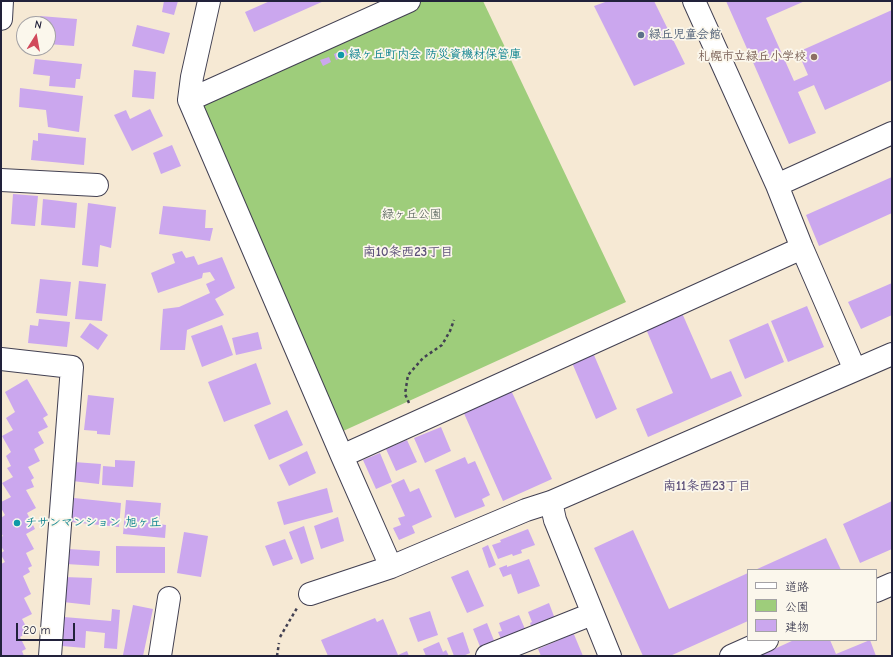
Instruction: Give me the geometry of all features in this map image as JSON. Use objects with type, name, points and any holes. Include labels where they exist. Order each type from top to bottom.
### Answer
[{"type":"street","points":[[209,1],[192,77],[189,100],[391,567]]},
{"type":"street","points":[[189,100],[409,1]]},
{"type":"street","points":[[694,1],[776,185],[855,370]]},
{"type":"street","points":[[776,185],[892,132]]},
{"type":"street","points":[[1,180],[96,185]]},
{"type":"street","points":[[342,456],[802,248]]},
{"type":"street","points":[[304,599],[391,567],[526,510],[551,502],[892,354]]},
{"type":"street","points":[[1,359],[72,367],[50,656]]},
{"type":"street","points":[[551,502],[555,520],[610,656]]},
{"type":"street","points":[[877,591],[892,584]]},
{"type":"street","points":[[160,656],[169,598]]},
{"type":"street","points":[[487,656],[592,614]]},
{"type":"street","points":[[731,656],[765,641]]},
{"type":"path","points":[[411,408],[405,394],[408,375],[423,358],[442,345],[454,320]]},
{"type":"path","points":[[280,637],[304,599]]},
{"type":"path","points":[[277,656],[279,643]]},
{"type":"green space","name":"緑ヶ丘公園","points":[[409,1],[483,1],[626,302],[341,432],[194,119],[201,98]]},
{"type":"building","points":[[164,1],[178,1],[174,15],[162,12]]},
{"type":"building","points":[[270,1],[324,1],[254,32],[245,12]]},
{"type":"building","points":[[608,1],[654,1],[685,64],[634,86],[594,6]]},
{"type":"building","points":[[726,1],[805,1],[766,18],[794,81],[808,75],[798,52],[892,10],[892,80],[825,110],[814,85],[798,92],[816,133],[789,144]]},
{"type":"building","points":[[56,17],[77,19],[74,46],[56,45]]},
{"type":"building","points":[[137,25],[170,33],[164,54],[132,46]]},
{"type":"building","name":"緑ヶ丘町内会 防災資機材保管庫","points":[[345,49],[348,55],[336,60],[334,54]]},
{"type":"building","name":"緑ヶ丘町内会 防災資機材保管庫","points":[[329,57],[331,62],[323,66],[320,60]]},
{"type":"building","points":[[35,59],[82,64],[80,79],[76,79],[75,88],[49,86],[50,76],[33,74]]},
{"type":"building","points":[[134,70],[156,72],[154,99],[132,97]]},
{"type":"building","points":[[20,88],[83,96],[79,132],[48,127],[46,110],[19,107]]},
{"type":"building","points":[[150,109],[163,136],[132,151],[114,115],[126,110],[130,119]]},
{"type":"building","points":[[38,133],[86,138],[84,165],[31,160],[33,140],[38,141]]},
{"type":"building","points":[[172,145],[181,166],[161,174],[153,153]]},
{"type":"building","points":[[892,177],[892,213],[819,246],[806,215]]},
{"type":"building","points":[[13,194],[38,196],[35,226],[11,224]]},
{"type":"building","points":[[43,199],[77,203],[75,228],[41,225]]},
{"type":"building","points":[[88,203],[116,207],[111,248],[100,245],[98,267],[82,265]]},
{"type":"building","points":[[163,206],[206,210],[205,228],[213,228],[210,241],[159,234]]},
{"type":"building","points":[[182,251],[186,258],[194,256],[198,265],[222,257],[235,288],[215,299],[224,315],[187,330],[185,350],[160,350],[163,309],[179,307],[210,293],[206,284],[215,280],[210,272],[203,273],[202,278],[158,293],[151,273],[175,263],[172,254]]},
{"type":"building","points":[[40,279],[71,282],[67,316],[36,313]]},
{"type":"building","points":[[79,281],[106,284],[102,321],[75,319]]},
{"type":"building","points":[[892,283],[892,315],[861,329],[848,302]]},
{"type":"building","points":[[807,306],[824,347],[788,362],[771,321]]},
{"type":"building","points":[[682,313],[711,379],[731,371],[742,396],[648,437],[636,409],[673,393],[646,329]]},
{"type":"building","points":[[39,319],[70,322],[67,347],[28,343],[30,325],[38,326]]},
{"type":"building","points":[[90,323],[108,335],[98,350],[80,337]]},
{"type":"building","points":[[768,323],[784,362],[745,379],[729,340]]},
{"type":"building","points":[[222,325],[233,355],[202,367],[191,336]]},
{"type":"building","points":[[258,332],[262,349],[236,355],[232,338]]},
{"type":"building","points":[[591,348],[617,409],[596,419],[570,358]]},
{"type":"building","points":[[256,363],[271,404],[224,422],[208,382]]},
{"type":"building","name":"チサンマンション 旭ヶ丘","points":[[27,379],[48,415],[43,418],[48,427],[38,432],[44,443],[34,449],[40,461],[28,467],[34,478],[31,480],[34,487],[26,490],[36,508],[27,513],[35,529],[26,534],[34,549],[26,553],[32,566],[28,568],[30,572],[23,576],[31,594],[24,598],[32,614],[22,619],[29,632],[20,637],[26,649],[22,651],[24,656],[1,656],[1,564],[5,562],[1,555],[4,551],[1,546],[1,537],[3,536],[1,533],[1,518],[5,515],[1,508],[1,502],[11,497],[2,483],[13,477],[7,468],[11,466],[6,456],[11,452],[2,436],[13,430],[6,418],[15,412],[5,392]]},
{"type":"building","points":[[510,388],[552,479],[503,501],[462,409]]},
{"type":"building","points":[[88,395],[114,398],[110,435],[97,434],[97,431],[84,430]]},
{"type":"building","points":[[287,410],[303,445],[269,460],[254,425]]},
{"type":"building","points":[[441,427],[451,451],[425,463],[414,438]]},
{"type":"building","points":[[407,440],[417,462],[396,471],[386,449]]},
{"type":"building","points":[[307,451],[316,473],[289,486],[279,465]]},
{"type":"building","points":[[380,453],[392,482],[376,489],[363,460]]},
{"type":"building","points":[[465,457],[468,464],[475,461],[490,495],[482,499],[485,506],[455,518],[435,470]]},
{"type":"building","points":[[115,460],[135,461],[133,487],[102,485],[103,466],[115,467]]},
{"type":"building","points":[[74,462],[101,464],[99,484],[72,481]]},
{"type":"building","points":[[404,479],[410,492],[419,488],[432,517],[412,526],[415,533],[399,540],[393,528],[401,525],[398,518],[405,516],[391,485]]},
{"type":"building","points":[[327,488],[333,512],[284,525],[277,502]]},
{"type":"building","points":[[74,498],[121,503],[119,527],[71,522]]},
{"type":"building","points":[[126,500],[161,503],[159,524],[166,525],[165,538],[123,534]]},
{"type":"building","points":[[892,501],[892,549],[860,563],[843,524]]},
{"type":"building","points":[[338,517],[344,541],[321,549],[314,526]]},
{"type":"building","points":[[304,526],[314,559],[301,564],[289,532]]},
{"type":"building","points":[[528,529],[535,545],[521,550],[522,553],[513,556],[512,554],[498,559],[492,545],[501,542],[500,540]]},
{"type":"building","points":[[633,530],[669,609],[747,573],[747,621],[670,656],[643,656],[594,548]]},
{"type":"building","points":[[184,532],[208,536],[201,577],[177,573]]},
{"type":"building","points":[[826,538],[841,569],[757,569]]},
{"type":"building","points":[[285,539],[293,559],[273,566],[265,546]]},
{"type":"building","points":[[488,545],[496,565],[489,568],[482,548]]},
{"type":"building","points":[[116,546],[165,547],[165,573],[116,573]]},
{"type":"building","points":[[68,549],[100,551],[99,566],[66,564]]},
{"type":"building","points":[[529,559],[540,586],[518,594],[511,574],[503,577],[499,568],[507,565],[507,567]]},
{"type":"building","points":[[468,570],[484,606],[467,613],[451,577]]},
{"type":"building","points":[[64,577],[92,578],[90,605],[63,602]]},
{"type":"building","points":[[549,603],[555,619],[532,629],[530,623],[532,622],[528,612]]},
{"type":"building","points":[[133,605],[153,609],[143,656],[123,655]]},
{"type":"building","points":[[112,609],[120,610],[117,649],[104,648],[105,633],[86,631],[85,648],[62,646],[64,617],[111,621]]},
{"type":"building","points":[[430,611],[438,635],[418,642],[409,618]]},
{"type":"building","points":[[519,615],[525,629],[501,639],[498,632],[502,631],[499,623]]},
{"type":"building","points":[[375,618],[377,622],[383,619],[398,655],[407,651],[409,656],[328,656],[321,640]]},
{"type":"building","points":[[487,623],[495,643],[481,649],[473,629]]},
{"type":"building","points":[[463,632],[470,653],[463,656],[454,656],[447,638]]},
{"type":"building","points":[[573,632],[583,656],[541,656],[538,649]]},
{"type":"building","points":[[792,641],[830,641],[836,654],[870,641],[876,656],[759,656]]},
{"type":"building","points":[[439,642],[443,652],[446,650],[449,656],[426,656],[423,649]]},
{"type":"place","name":"緑丘児童会館","points":[[641,35]]},
{"type":"place","name":"緑ヶ丘町内会 防災資機材保管庫","points":[[341,55]]},
{"type":"place","name":"札幌市立緑丘小学校","points":[[814,57]]},
{"type":"place","name":"チサンマンション 旭ヶ丘","points":[[17,523]]},
{"type":"district","name":"南10条西23丁目","points":[[408,252]]},
{"type":"district","name":"南11条西23丁目","points":[[707,486]]}]
